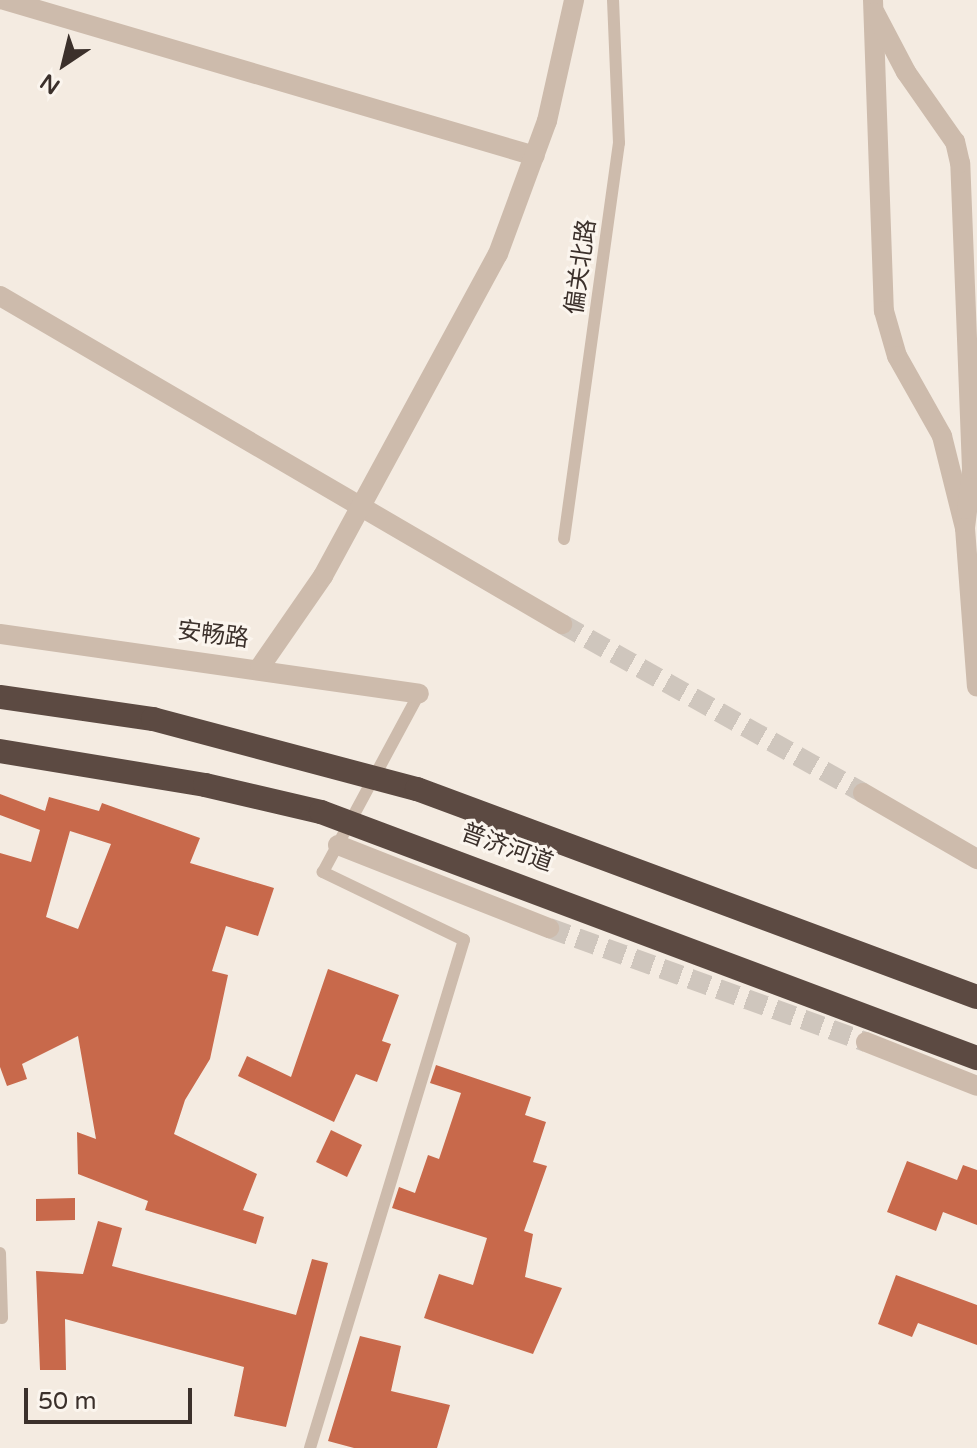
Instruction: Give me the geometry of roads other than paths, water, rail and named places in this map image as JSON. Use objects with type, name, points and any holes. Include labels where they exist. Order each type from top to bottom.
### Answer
[{"type":"highway","name":"普济河道","points":[[0,697],[180,724],[417,789],[977,997]]},
{"type":"highway","name":"普济河道","points":[[0,751],[176,779],[321,812],[977,1058]]},
{"type":"street","points":[[4,0],[535,156]]},
{"type":"street","points":[[260,667],[360,511],[498,254],[535,156],[574,0]]},
{"type":"street","points":[[874,7],[884,311],[897,356],[942,436],[965,528],[977,687]]},
{"type":"street","points":[[874,7],[906,72],[955,142],[960,163],[972,469],[965,528]]},
{"type":"street","points":[[0,296],[360,511],[562,624]]},
{"type":"street","name":"安畅路","points":[[0,634],[260,667],[419,694]]},
{"type":"street","points":[[863,793],[977,859]]},
{"type":"street","points":[[338,845],[549,928]]},
{"type":"street","points":[[866,1042],[977,1086]]},
{"type":"lane","name":"偏关北路","points":[[564,539],[619,143],[613,0]]},
{"type":"lane","points":[[310,1448],[464,940],[323,872],[419,694]]},
{"type":"lane","points":[[0,1253],[2,1318]]},
{"type":"tunnel","points":[[562,624],[863,793]]},
{"type":"tunnel","points":[[549,928],[866,1042]]}]
